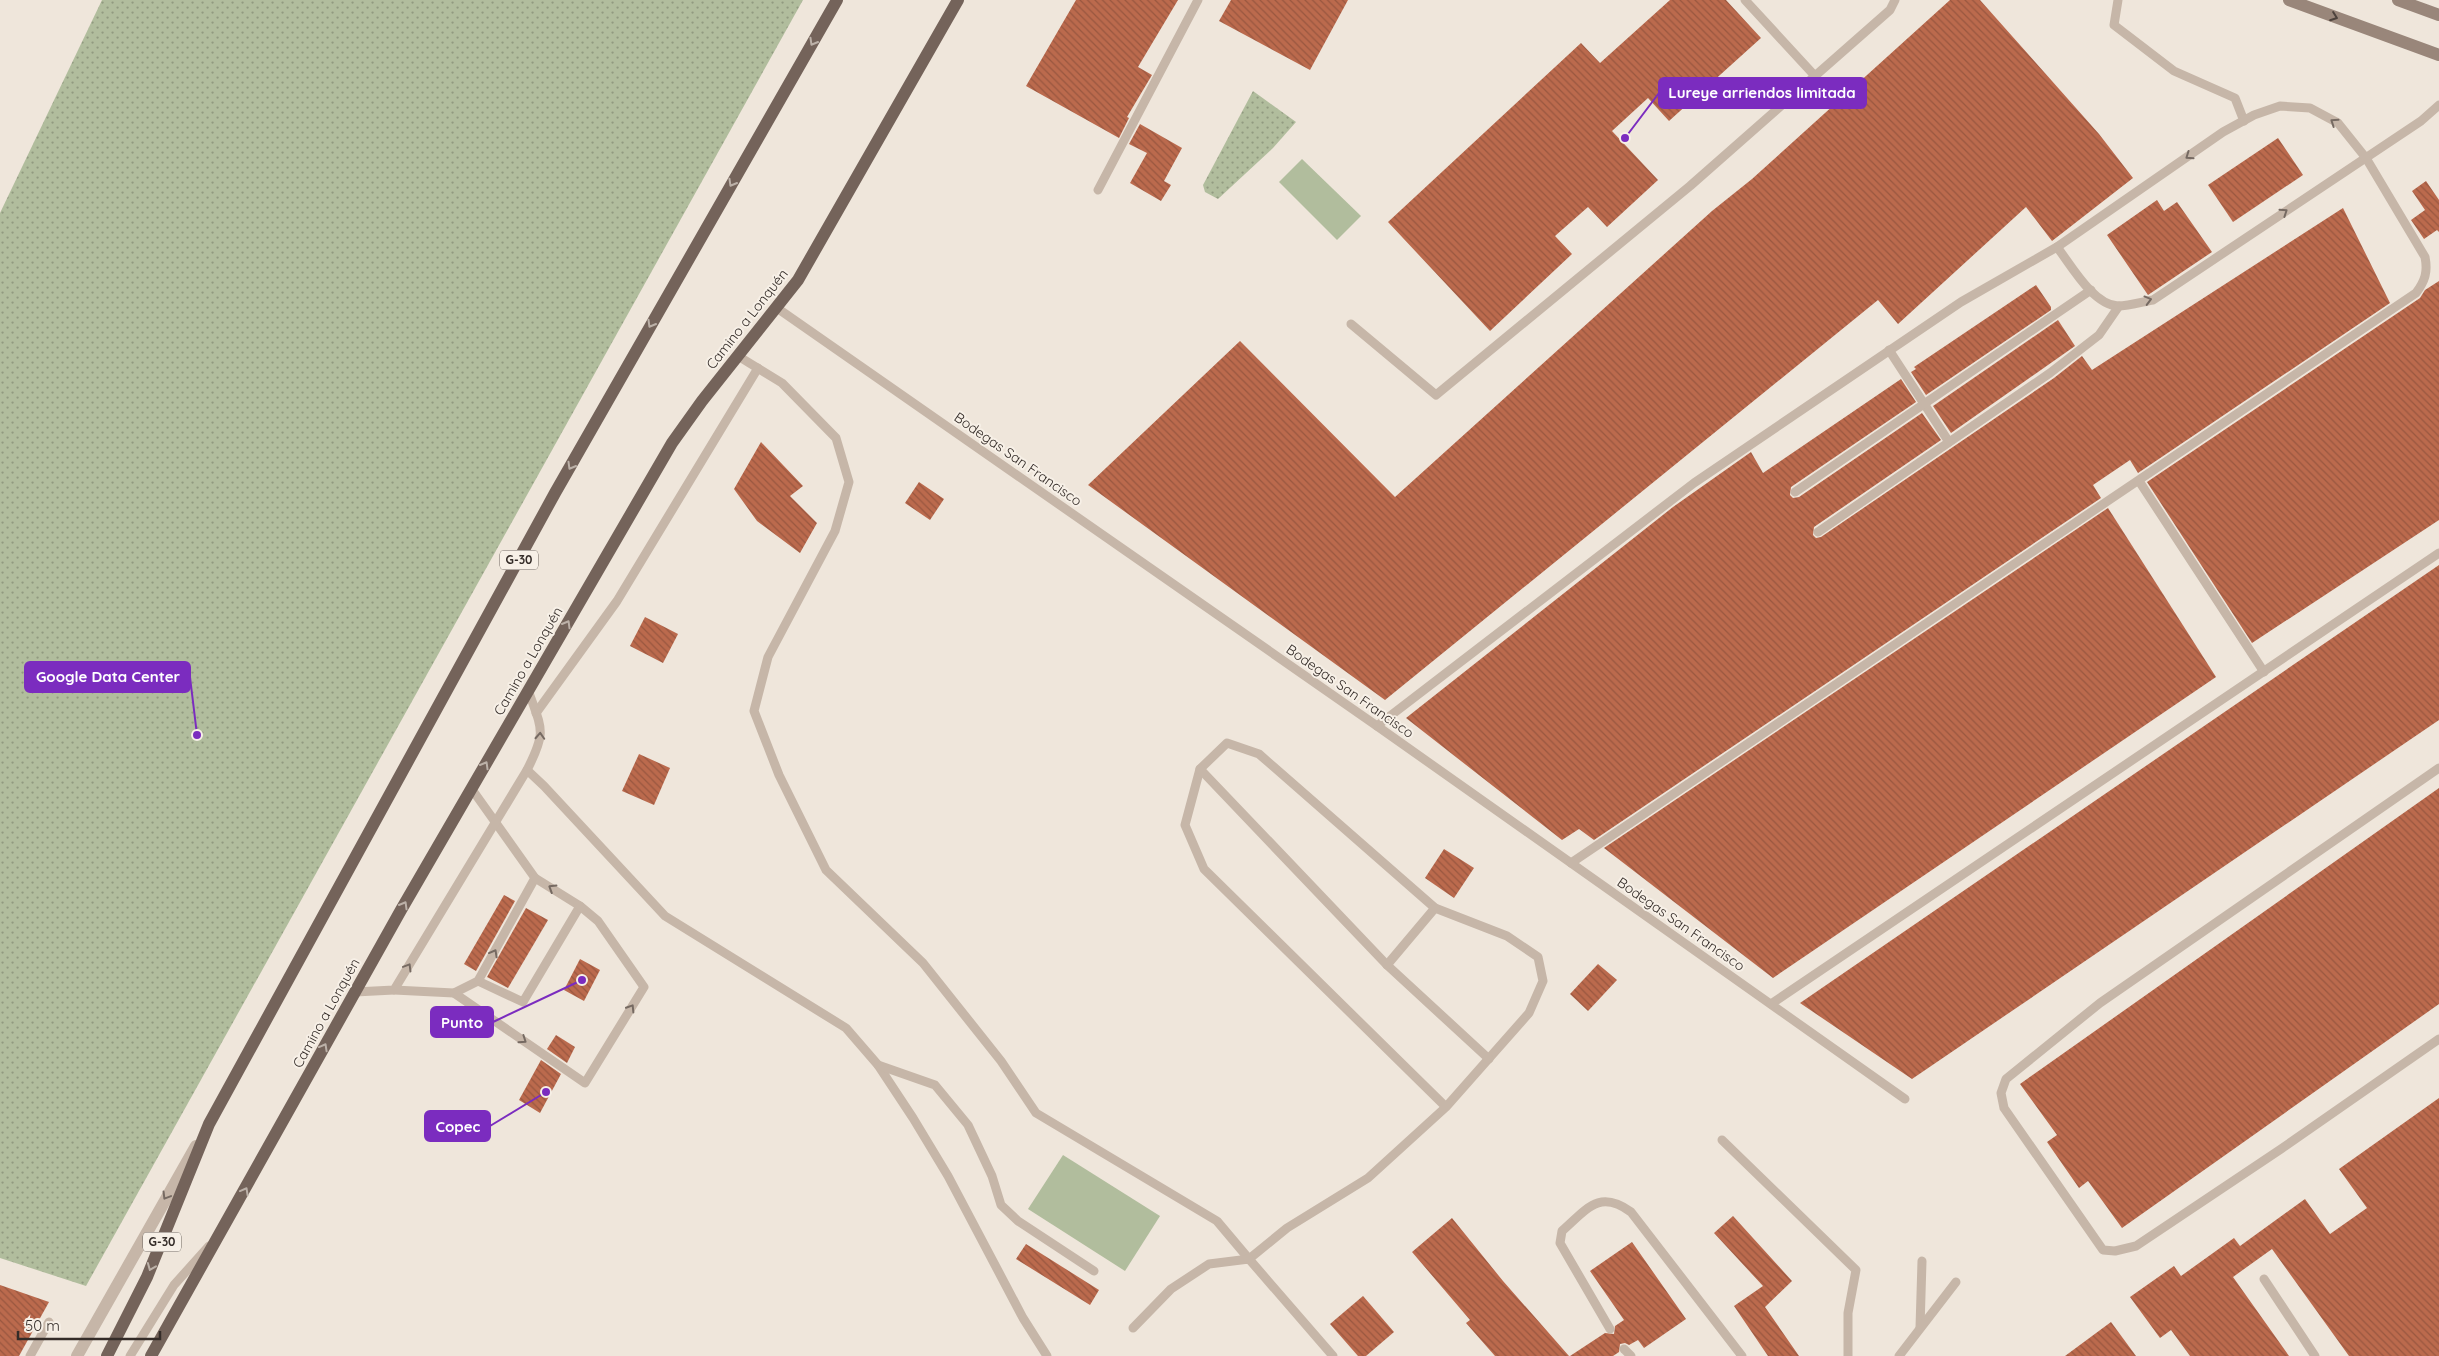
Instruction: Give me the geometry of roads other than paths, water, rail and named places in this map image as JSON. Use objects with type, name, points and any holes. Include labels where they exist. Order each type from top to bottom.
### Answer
[{"type":"main road","name":"G-30","points":[[107,1356],[147,1277],[209,1124],[555,494],[837,0]]},
{"type":"main road","name":"Camino a Lonquén","points":[[151,1356],[471,788],[672,443],[777,308],[813,255],[958,0]]},
{"type":"main road","points":[[2289,0],[2439,55]]},
{"type":"main road","points":[[2398,0],[2439,15]]},
{"type":"main road","points":[[158,1356],[164,1333]]},
{"type":"street","points":[[76,1356],[136,1248],[209,1124]]},
{"type":"lane","points":[[1098,190],[1198,0]]},
{"type":"lane","points":[[1745,0],[1815,76]]},
{"type":"lane","points":[[1351,324],[1436,395],[1690,186],[1890,10],[1895,0]]},
{"type":"lane","points":[[2118,0],[2114,25],[2174,71],[2234,98],[2244,120]]},
{"type":"lane","points":[[2057,247],[2097,299],[2107,304],[2119,306],[2153,300],[2366,158],[2426,117],[2439,105]]},
{"type":"lane","points":[[1377,726],[1694,483],[1960,302],[2057,247],[2223,132],[2244,120],[2280,106],[2310,108],[2338,122],[2366,158],[2425,257],[2427,266],[2425,281],[2416,293],[1571,864]]},
{"type":"lane","points":[[1795,492],[2091,290]]},
{"type":"lane","points":[[1818,532],[2050,373],[2099,335],[2119,306]]},
{"type":"lane","name":"Bodegas San Francisco","points":[[777,308],[1377,726],[1905,1099]]},
{"type":"lane","points":[[1889,350],[1949,442]]},
{"type":"lane","points":[[738,356],[782,383],[836,438],[849,482],[835,531],[768,656],[754,711],[779,776],[826,870],[923,963],[1001,1061],[1036,1113],[1217,1221],[1333,1356]]},
{"type":"lane","points":[[536,713],[617,601],[758,368]]},
{"type":"lane","points":[[2139,481],[2264,672]]},
{"type":"lane","points":[[1771,1004],[2439,553]]},
{"type":"lane","points":[[394,990],[527,770],[540,743],[541,726],[528,690]]},
{"type":"lane","points":[[1133,1328],[1172,1289],[1209,1264],[1249,1259],[1287,1228],[1368,1178],[1446,1107],[1529,1013],[1543,981],[1538,957],[1507,936],[1435,908],[1259,754],[1227,743],[1200,769],[1185,825],[1204,869],[1446,1107]]},
{"type":"lane","points":[[2439,768],[2100,1003],[2006,1079],[2001,1093],[2004,1108],[2103,1250],[2115,1251],[2136,1246],[2280,1150],[2439,1039]]},
{"type":"lane","points":[[1200,769],[1388,965],[1489,1058]]},
{"type":"lane","points":[[527,770],[665,916],[846,1028],[878,1065],[948,1176],[1023,1318],[1047,1356]]},
{"type":"lane","points":[[454,993],[585,1082],[644,986],[598,921],[580,906],[535,878],[471,788]]},
{"type":"lane","points":[[355,992],[394,990],[454,993],[478,981],[535,878]]},
{"type":"lane","points":[[478,981],[523,1002],[580,906]]},
{"type":"lane","points":[[1388,965],[1435,908]]},
{"type":"lane","points":[[878,1065],[935,1085],[968,1125],[992,1176],[1001,1205],[1018,1221],[1094,1271]]},
{"type":"lane","points":[[1722,1140],[1856,1270],[1848,1313],[1848,1356]]},
{"type":"lane","points":[[1610,1329],[1560,1243],[1562,1231],[1591,1205],[1605,1201],[1617,1202],[1632,1212],[1709,1316],[1742,1356]]},
{"type":"lane","points":[[130,1356],[174,1285],[221,1234]]},
{"type":"lane","points":[[1920,1328],[1922,1261]]},
{"type":"lane","points":[[2264,1279],[2315,1356]]},
{"type":"lane","points":[[1899,1356],[1956,1282]]},
{"type":"lane","points":[[30,1356],[49,1322]]},
{"type":"place","name":"Lureye arriendos limitada","points":[[1625,138]]},
{"type":"place","name":"Google Data Center","points":[[197,735]]},
{"type":"place","name":"Punto","points":[[582,980]]},
{"type":"place","name":"Copec","points":[[546,1092]]}]
